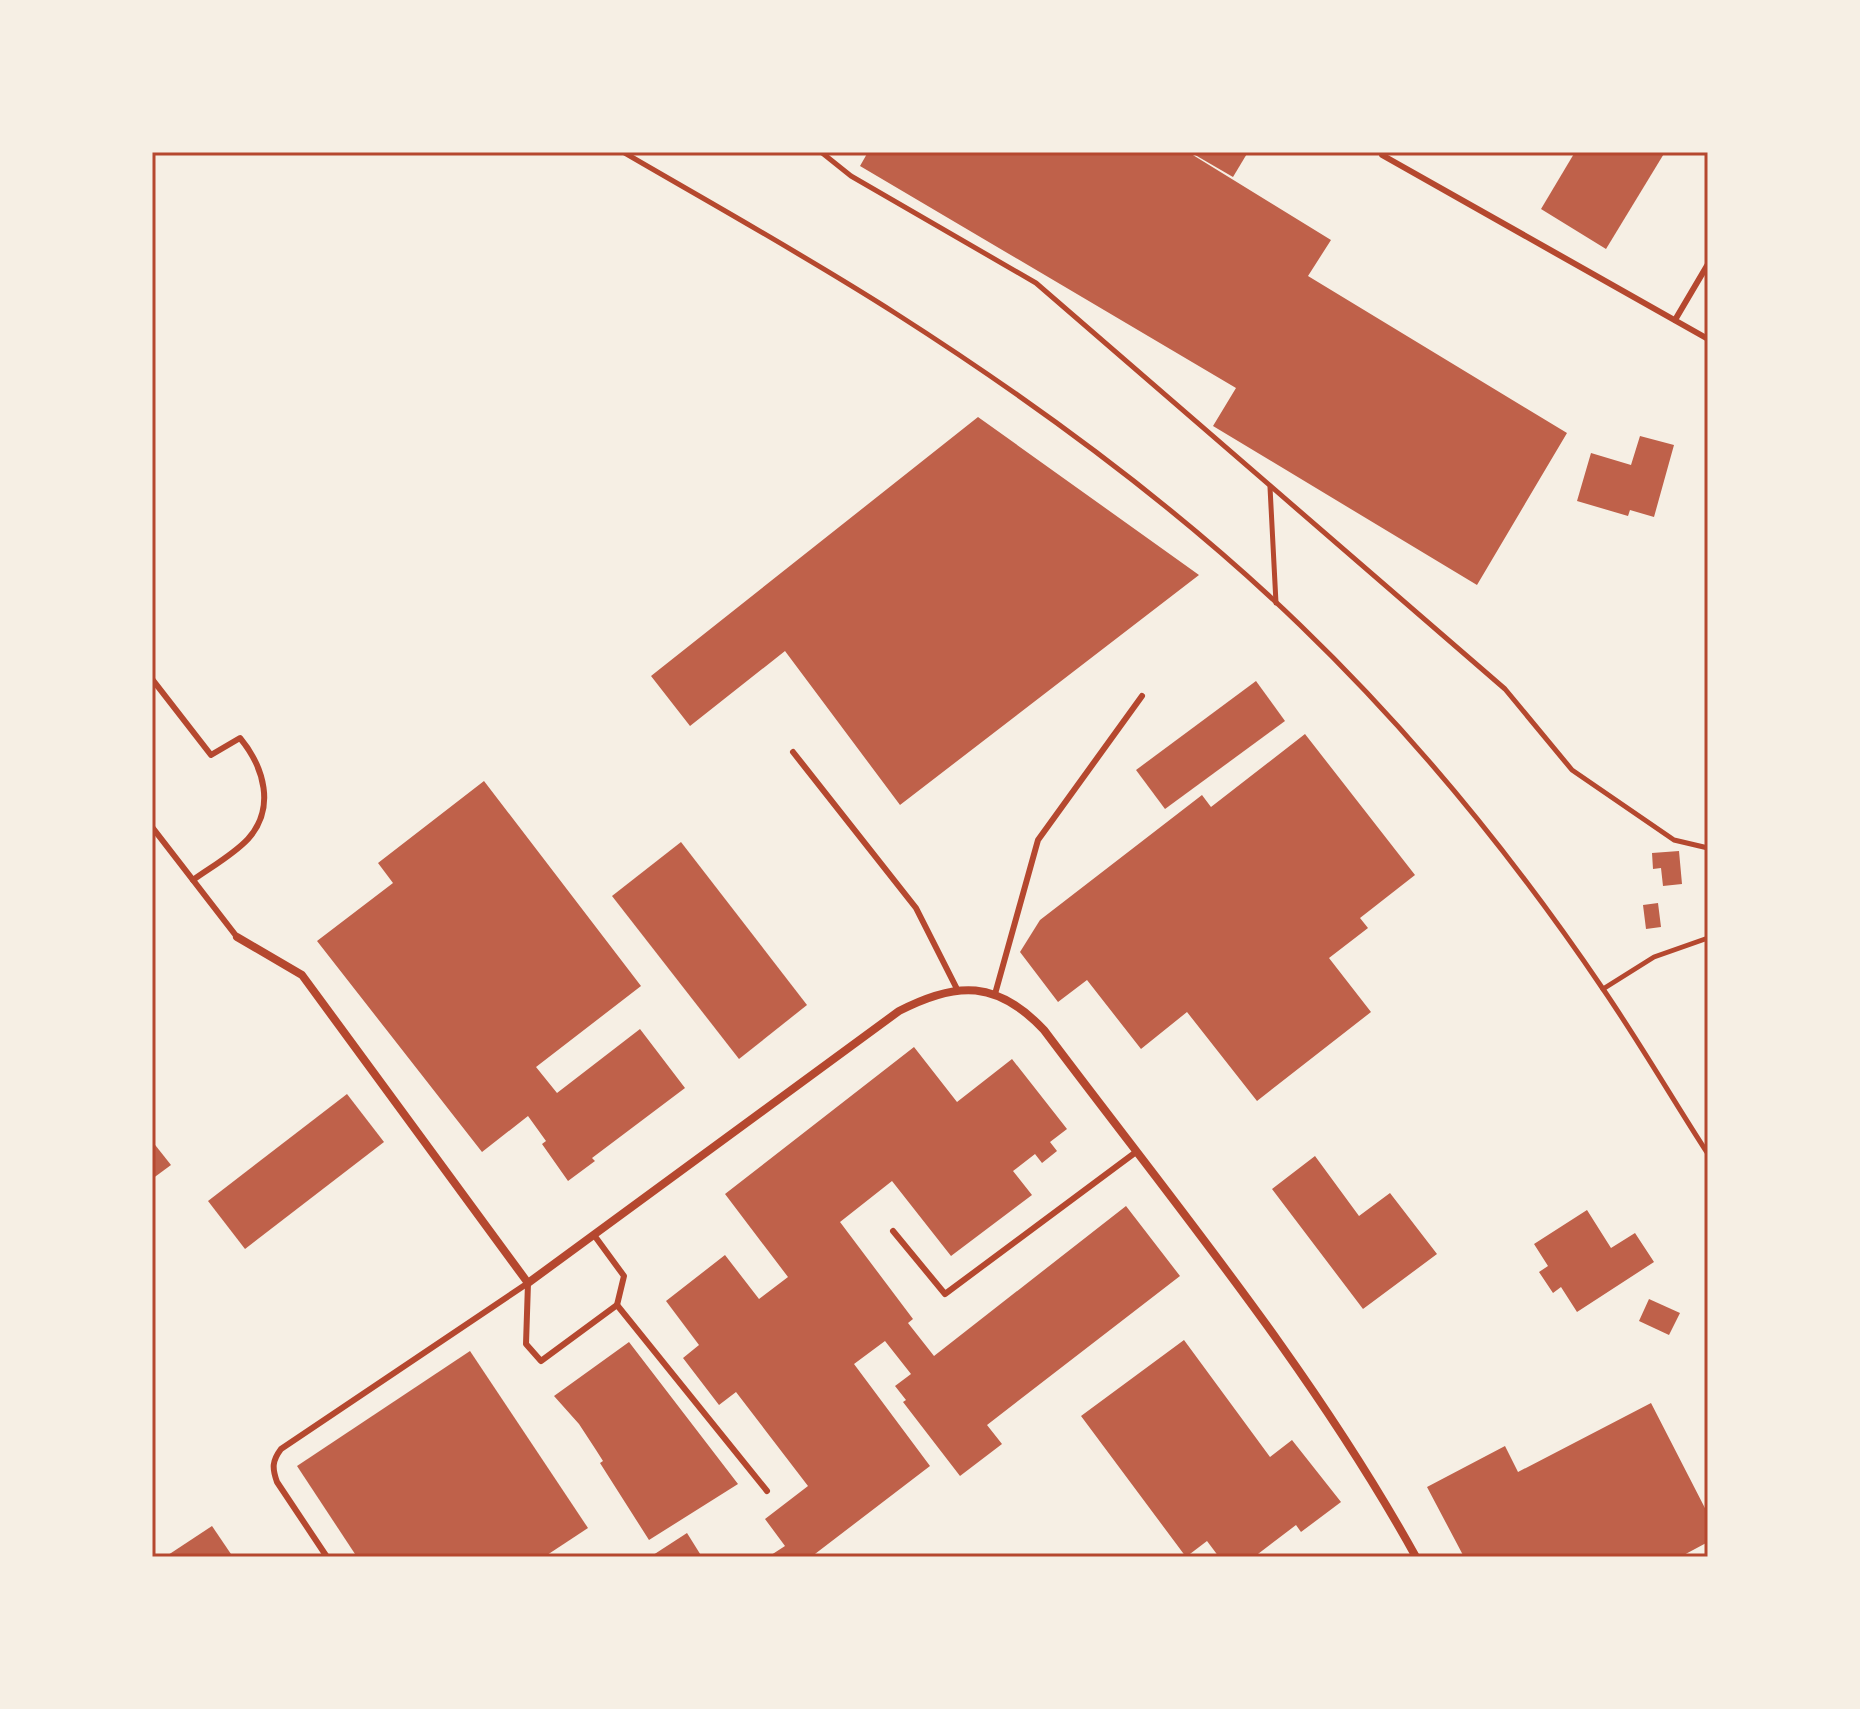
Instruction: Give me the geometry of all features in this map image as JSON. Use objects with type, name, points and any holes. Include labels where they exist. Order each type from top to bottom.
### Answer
[{"type":"street","points":[[237,937],[302,975],[528,1283],[899,1011],[924,998],[958,991],[995,994],[1012,1001],[1044,1030],[1324,1404],[1381,1494],[1416,1557]]},
{"type":"lane","points":[[1382,152],[1382,155],[1708,339]]},
{"type":"lane","points":[[1675,320],[1708,264]]},
{"type":"lane","points":[[152,679],[211,755],[240,738],[253,753],[262,775],[264,809],[254,831],[246,841],[193,880]]},
{"type":"lane","points":[[995,994],[1038,840],[1142,696]]},
{"type":"lane","points":[[793,752],[916,908],[958,991]]},
{"type":"lane","points":[[152,827],[237,937]]},
{"type":"lane","points":[[893,1231],[945,1294],[1136,1152]]},
{"type":"lane","points":[[528,1283],[526,1344],[541,1361],[617,1305],[624,1276],[594,1235]]},
{"type":"lane","points":[[327,1557],[277,1482],[273,1470],[274,1458],[281,1449],[528,1283]]},
{"type":"lane","points":[[617,1305],[767,1491]]},
{"type":"path","points":[[623,152],[895,313],[1061,425],[1154,496],[1276,603],[1354,679],[1461,801],[1528,885],[1603,989],[1708,1154]]},
{"type":"path","points":[[821,152],[851,176],[1036,283],[1505,689],[1572,770],[1674,840],[1708,848]]},
{"type":"path","points":[[1270,486],[1276,603]]},
{"type":"path","points":[[1603,989],[1654,957],[1708,938]]},
{"type":"building","points":[[868,152],[1188,152],[1331,240],[1308,276],[1567,433],[1477,585],[1213,426],[1236,388],[860,166]]},
{"type":"building","points":[[1190,152],[1248,152],[1233,177]]},
{"type":"building","points":[[1575,152],[1665,152],[1606,249],[1541,209]]},
{"type":"building","points":[[978,417],[1199,575],[900,805],[785,651],[690,726],[651,676]]},
{"type":"building","points":[[1640,436],[1674,445],[1654,517],[1630,510],[1628,516],[1577,501],[1591,453],[1631,465]]},
{"type":"building","points":[[1256,681],[1285,721],[1165,809],[1136,770]]},
{"type":"building","points":[[1305,734],[1415,875],[1360,918],[1368,928],[1329,958],[1371,1012],[1257,1101],[1187,1012],[1141,1049],[1087,980],[1058,1002],[1020,952],[1040,920],[1202,795],[1211,807]]},
{"type":"building","points":[[484,781],[641,986],[536,1067],[557,1093],[640,1029],[685,1088],[592,1158],[595,1161],[568,1181],[542,1144],[546,1141],[528,1116],[482,1152],[317,941],[393,883],[378,863]]},
{"type":"building","points":[[681,842],[807,1005],[739,1059],[612,896]]},
{"type":"building","points":[[1679,851],[1682,884],[1663,886],[1661,868],[1653,869],[1652,853]]},
{"type":"building","points":[[1658,903],[1661,927],[1646,929],[1643,905]]},
{"type":"building","points":[[914,1047],[957,1102],[1012,1059],[1067,1129],[1050,1142],[1057,1151],[1042,1163],[1035,1154],[1013,1171],[1032,1195],[951,1256],[892,1181],[840,1222],[913,1319],[908,1323],[934,1356],[1126,1206],[1180,1276],[987,1425],[1002,1444],[960,1476],[903,1402],[906,1400],[895,1386],[911,1374],[885,1341],[854,1364],[930,1466],[811,1557],[768,1557],[785,1546],[765,1519],[808,1486],[736,1392],[719,1405],[683,1358],[699,1345],[666,1301],[725,1255],[759,1299],[788,1277],[725,1194]]},
{"type":"building","points":[[347,1094],[384,1142],[245,1249],[208,1201]]},
{"type":"building","points":[[152,1141],[171,1165],[152,1179]]},
{"type":"building","points":[[1315,1156],[1359,1216],[1390,1193],[1437,1254],[1363,1309],[1272,1189]]},
{"type":"building","points":[[1587,1210],[1611,1248],[1635,1233],[1654,1262],[1577,1312],[1561,1287],[1553,1293],[1539,1272],[1548,1266],[1534,1244]]},
{"type":"building","points":[[1649,1299],[1680,1313],[1669,1335],[1639,1321]]},
{"type":"building","points":[[1184,1340],[1270,1457],[1292,1440],[1341,1502],[1301,1532],[1296,1525],[1254,1557],[1219,1557],[1207,1541],[1186,1557],[1081,1416]]},
{"type":"building","points":[[629,1342],[738,1484],[649,1540],[579,1424],[554,1396]]},
{"type":"building","points":[[470,1351],[588,1528],[544,1557],[357,1557],[297,1466]]},
{"type":"building","points":[[1651,1403],[1708,1514],[1708,1542],[1680,1557],[1464,1557],[1427,1487],[1505,1446],[1518,1472]]},
{"type":"building","points":[[212,1526],[233,1557],[165,1557]]},
{"type":"building","points":[[687,1533],[702,1557],[650,1557]]}]
